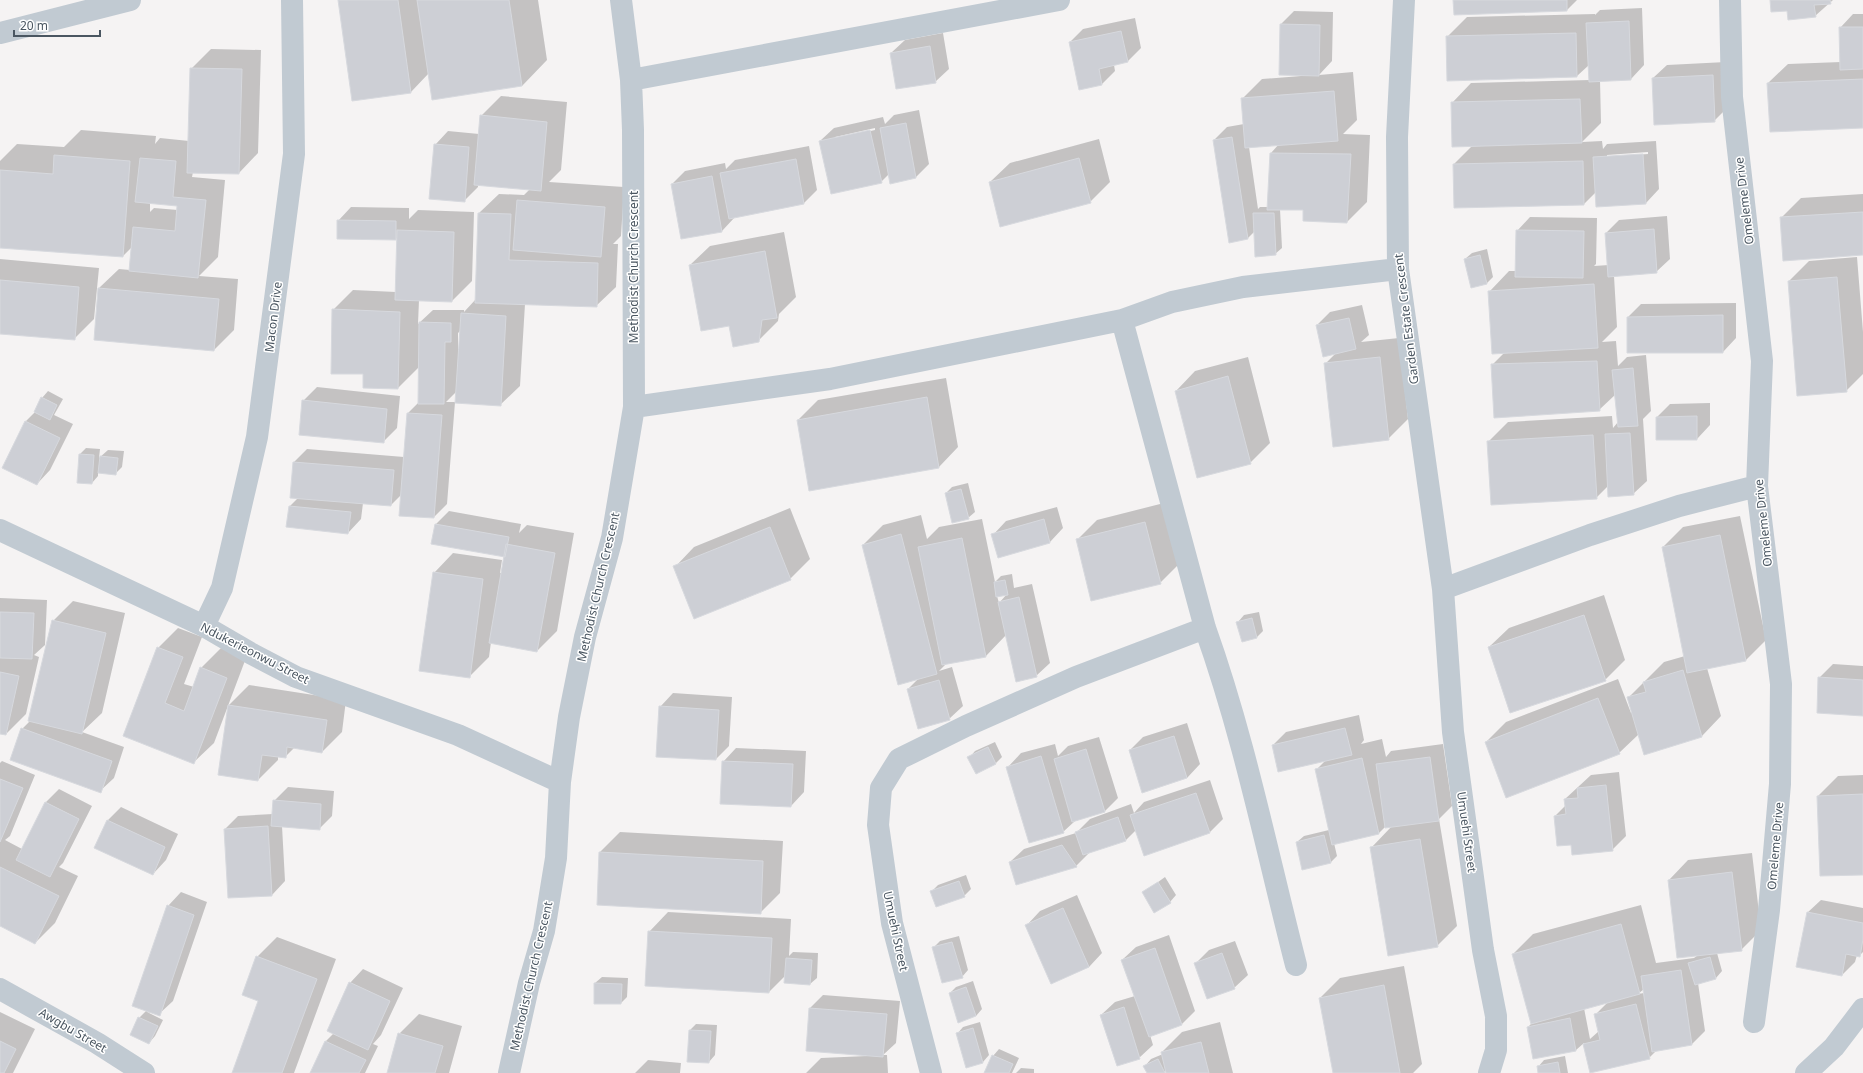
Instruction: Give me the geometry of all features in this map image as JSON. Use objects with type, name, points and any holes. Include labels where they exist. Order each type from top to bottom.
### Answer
[{"type":"street","points":[[0,33],[130,0]]},
{"type":"street","name":"Macon Drive","points":[[204,626],[222,588],[257,437],[294,154],[292,0]]},
{"type":"street","name":"Methodist Church Crescent","points":[[509,1073],[544,931],[556,858],[560,782],[569,717],[585,637],[612,538],[634,407],[633,130],[631,80],[620,0]]},
{"type":"street","points":[[631,80],[1059,0]]},
{"type":"street","name":"Garden Estate Crescent","points":[[1404,0],[1397,137],[1398,269],[1443,589]]},
{"type":"street","name":"Omeleme Drive","points":[[1730,0],[1732,97],[1762,361],[1757,486],[1781,684],[1780,784],[1770,910],[1754,1022]]},
{"type":"street","points":[[634,407],[830,379],[1122,320],[1172,302],[1243,287],[1398,269]]},
{"type":"street","points":[[1122,320],[1205,628],[1222,677],[1251,781],[1262,834],[1296,965]]},
{"type":"street","points":[[1443,589],[1590,535],[1680,506],[1757,486]]},
{"type":"street","name":"Ndukerieonwu Street","points":[[0,530],[204,626],[252,654],[296,677],[458,735],[560,782]]},
{"type":"street","name":"Umuehi Street","points":[[1443,589],[1453,732],[1483,950],[1496,1016],[1496,1050],[1489,1073]]},
{"type":"street","name":"Umuehi Street","points":[[931,1073],[892,923],[878,825],[881,788],[899,758],[966,726],[1076,677],[1205,628]]},
{"type":"street","name":"Awgbu Street","points":[[0,989],[97,1043],[144,1073]]},
{"type":"street","points":[[1806,1073],[1834,1047],[1863,1009]]},
{"type":"building","points":[[338,0],[398,0],[411,93],[352,101]]},
{"type":"building","points":[[417,0],[509,0],[522,86],[432,100]]},
{"type":"building","points":[[1453,0],[1567,0],[1567,11],[1454,15]]},
{"type":"building","points":[[1770,0],[1830,0],[1831,4],[1814,5],[1816,17],[1788,20],[1787,11],[1771,12]]},
{"type":"building","points":[[1629,21],[1631,80],[1589,82],[1586,23]]},
{"type":"building","points":[[1280,24],[1320,25],[1319,76],[1279,75]]},
{"type":"building","points":[[1839,27],[1863,27],[1863,69],[1840,70]]},
{"type":"building","points":[[1121,31],[1128,62],[1099,69],[1102,85],[1079,90],[1069,42]]},
{"type":"building","points":[[1576,33],[1577,77],[1447,81],[1446,36]]},
{"type":"building","points":[[930,46],[936,83],[896,89],[890,53]]},
{"type":"building","points":[[190,68],[242,69],[239,174],[187,173]]},
{"type":"building","points":[[1713,75],[1715,122],[1654,125],[1652,78]]},
{"type":"building","points":[[1863,79],[1863,128],[1770,132],[1767,83]]},
{"type":"building","points":[[1334,91],[1338,141],[1245,148],[1241,98]]},
{"type":"building","points":[[1580,99],[1582,143],[1452,147],[1451,102]]},
{"type":"building","points":[[480,115],[547,122],[541,191],[474,185]]},
{"type":"building","points":[[906,123],[916,178],[890,184],[880,128]]},
{"type":"building","points":[[870,130],[882,183],[831,194],[819,141]]},
{"type":"building","points":[[1232,137],[1248,239],[1229,243],[1213,140]]},
{"type":"building","points":[[434,144],[469,147],[465,202],[429,199]]},
{"type":"building","points":[[1270,153],[1351,154],[1347,223],[1303,221],[1303,210],[1267,210]]},
{"type":"building","points":[[1643,154],[1646,204],[1596,207],[1593,157]]},
{"type":"building","points":[[54,155],[130,161],[123,257],[0,248],[0,170],[53,174]]},
{"type":"building","points":[[140,158],[176,161],[173,197],[206,200],[198,278],[129,271],[133,227],[175,231],[177,206],[135,202]]},
{"type":"building","points":[[1079,158],[1091,203],[1000,227],[989,182]]},
{"type":"building","points":[[796,159],[804,204],[729,219],[720,173]]},
{"type":"building","points":[[1583,161],[1584,205],[1454,208],[1453,164]]},
{"type":"building","points":[[712,176],[722,232],[681,239],[671,184]]},
{"type":"building","points":[[517,200],[605,207],[601,257],[513,250]]},
{"type":"building","points":[[1863,212],[1863,255],[1783,261],[1780,217]]},
{"type":"building","points":[[478,213],[511,214],[509,260],[598,263],[597,307],[475,303]]},
{"type":"building","points":[[1253,213],[1274,213],[1276,255],[1255,257]]},
{"type":"building","points":[[337,220],[396,221],[396,240],[337,239]]},
{"type":"building","points":[[1654,229],[1657,273],[1608,277],[1605,233]]},
{"type":"building","points":[[397,230],[454,232],[452,302],[395,300]]},
{"type":"building","points":[[1516,230],[1584,231],[1583,278],[1515,277]]},
{"type":"building","points":[[765,251],[777,318],[762,320],[759,342],[733,347],[729,326],[701,331],[689,265]]},
{"type":"building","points":[[1480,255],[1487,284],[1471,288],[1464,259]]},
{"type":"building","points":[[1837,277],[1847,392],[1797,396],[1788,281]]},
{"type":"building","points":[[0,280],[79,287],[75,340],[0,334]]},
{"type":"building","points":[[1594,284],[1598,348],[1492,354],[1488,291]]},
{"type":"building","points":[[98,288],[219,299],[214,351],[94,340]]},
{"type":"building","points":[[332,309],[400,312],[398,389],[363,388],[363,374],[331,374]]},
{"type":"building","points":[[461,313],[506,316],[501,406],[455,403]]},
{"type":"building","points":[[1723,315],[1723,353],[1627,353],[1627,317]]},
{"type":"building","points":[[1349,318],[1356,349],[1323,357],[1316,325]]},
{"type":"building","points":[[419,322],[451,323],[451,342],[445,342],[444,404],[418,404]]},
{"type":"building","points":[[1380,357],[1389,440],[1333,447],[1324,363]]},
{"type":"building","points":[[1597,361],[1600,411],[1494,418],[1491,364]]},
{"type":"building","points":[[1633,368],[1638,426],[1618,427],[1612,370]]},
{"type":"building","points":[[1228,376],[1251,464],[1197,478],[1175,391]]},
{"type":"building","points":[[41,397],[57,405],[50,420],[34,412]]},
{"type":"building","points":[[927,397],[939,468],[809,491],[797,420]]},
{"type":"building","points":[[302,400],[387,409],[384,443],[299,435]]},
{"type":"building","points":[[407,413],[442,415],[434,518],[399,516]]},
{"type":"building","points":[[1697,416],[1697,440],[1656,440],[1656,417]]},
{"type":"building","points":[[25,421],[60,438],[37,485],[2,468]]},
{"type":"building","points":[[1630,433],[1634,495],[1608,497],[1605,434]]},
{"type":"building","points":[[1593,435],[1597,499],[1491,505],[1487,441]]},
{"type":"building","points":[[79,454],[94,455],[92,484],[77,483]]},
{"type":"building","points":[[100,456],[118,458],[116,475],[98,473]]},
{"type":"building","points":[[293,462],[394,470],[391,506],[290,498]]},
{"type":"building","points":[[961,489],[969,519],[952,523],[945,493]]},
{"type":"building","points":[[289,506],[351,512],[348,534],[286,527]]},
{"type":"building","points":[[1044,519],[1050,543],[998,558],[991,534]]},
{"type":"building","points":[[1145,522],[1161,584],[1091,601],[1076,539]]},
{"type":"building","points":[[435,524],[509,537],[505,557],[431,544]]},
{"type":"building","points":[[770,527],[791,580],[694,619],[673,566]]},
{"type":"building","points":[[901,534],[937,674],[898,685],[862,545]]},
{"type":"building","points":[[1720,535],[1746,661],[1687,673],[1662,547]]},
{"type":"building","points":[[962,538],[986,657],[942,665],[918,547]]},
{"type":"building","points":[[506,544],[555,553],[537,652],[489,643]]},
{"type":"building","points":[[433,572],[483,579],[470,678],[419,671]]},
{"type":"building","points":[[1005,580],[1008,595],[996,597],[994,582]]},
{"type":"building","points":[[1019,597],[1037,677],[1016,682],[998,602]]},
{"type":"building","points":[[0,612],[34,613],[32,659],[0,658]]},
{"type":"building","points":[[1584,615],[1606,681],[1510,713],[1488,647]]},
{"type":"building","points":[[1252,618],[1257,638],[1242,642],[1236,622]]},
{"type":"building","points":[[52,620],[106,633],[82,734],[28,721]]},
{"type":"building","points":[[157,647],[183,657],[165,703],[184,711],[200,667],[227,678],[194,764],[123,736]]},
{"type":"building","points":[[1683,670],[1702,737],[1644,755],[1627,697],[1646,692],[1643,682]]},
{"type":"building","points":[[0,672],[19,676],[6,735],[0,734]]},
{"type":"building","points":[[1818,677],[1863,680],[1863,716],[1817,713]]},
{"type":"building","points":[[939,680],[950,720],[918,729],[907,689]]},
{"type":"building","points":[[1598,698],[1620,754],[1506,798],[1485,742]]},
{"type":"building","points":[[228,705],[327,720],[322,753],[287,747],[286,758],[262,755],[258,781],[218,775]]},
{"type":"building","points":[[659,706],[719,710],[716,760],[656,757]]},
{"type":"building","points":[[21,728],[112,761],[101,793],[10,760]]},
{"type":"building","points":[[1345,728],[1352,755],[1278,772],[1272,745]]},
{"type":"building","points":[[1174,736],[1187,778],[1142,793],[1129,750]]},
{"type":"building","points":[[988,747],[996,764],[976,774],[967,757]]},
{"type":"building","points":[[1086,749],[1105,812],[1072,822],[1054,759]]},
{"type":"building","points":[[1041,756],[1064,833],[1029,843],[1006,767]]},
{"type":"building","points":[[1430,757],[1439,821],[1385,828],[1376,764]]},
{"type":"building","points":[[1362,758],[1379,834],[1332,845],[1315,769]]},
{"type":"building","points":[[722,761],[793,764],[791,807],[720,804]]},
{"type":"building","points":[[0,779],[23,788],[0,842]]},
{"type":"building","points":[[1606,785],[1613,851],[1572,855],[1571,845],[1557,846],[1554,816],[1566,814],[1564,799],[1578,798],[1577,788]]},
{"type":"building","points":[[1196,793],[1210,833],[1144,856],[1130,815]]},
{"type":"building","points":[[1863,794],[1863,875],[1820,876],[1817,796]]},
{"type":"building","points":[[273,800],[321,804],[320,830],[271,826]]},
{"type":"building","points":[[45,802],[79,819],[50,877],[16,860]]},
{"type":"building","points":[[1118,817],[1126,841],[1083,855],[1075,832]]},
{"type":"building","points":[[107,820],[165,847],[153,875],[94,848]]},
{"type":"building","points":[[268,826],[272,896],[228,898],[224,829]]},
{"type":"building","points":[[1324,835],[1331,863],[1302,870],[1296,842]]},
{"type":"building","points":[[1420,839],[1438,947],[1388,956],[1370,847]]},
{"type":"building","points":[[1062,845],[1077,867],[1016,885],[1009,862]]},
{"type":"building","points":[[599,852],[763,861],[761,914],[597,905]]},
{"type":"building","points":[[0,867],[59,896],[35,944],[0,926]]},
{"type":"building","points":[[1732,872],[1742,951],[1677,958],[1668,880]]},
{"type":"building","points":[[959,881],[965,897],[936,907],[930,891]]},
{"type":"building","points":[[1158,882],[1171,903],[1154,913],[1142,892]]},
{"type":"building","points":[[167,905],[194,915],[160,1016],[132,1006]]},
{"type":"building","points":[[1063,908],[1089,967],[1051,984],[1025,925]]},
{"type":"building","points":[[1807,912],[1863,923],[1863,939],[1860,957],[1846,954],[1842,976],[1796,967]]},
{"type":"building","points":[[1621,924],[1640,994],[1531,1024],[1512,954]]},
{"type":"building","points":[[648,931],[772,938],[769,993],[645,986]]},
{"type":"building","points":[[952,942],[963,978],[942,983],[932,947]]},
{"type":"building","points":[[1155,948],[1182,1025],[1149,1037],[1121,960]]},
{"type":"building","points":[[1222,953],[1235,989],[1207,999],[1194,963]]},
{"type":"building","points":[[256,956],[317,979],[282,1073],[232,1073],[258,1001],[242,995]]},
{"type":"building","points":[[1710,957],[1716,979],[1695,985],[1688,963]]},
{"type":"building","points":[[786,958],[812,960],[810,985],[784,983]]},
{"type":"building","points":[[1681,970],[1692,1045],[1652,1052],[1641,976]]},
{"type":"building","points":[[349,982],[390,1001],[368,1050],[327,1031]]},
{"type":"building","points":[[594,983],[622,984],[621,1004],[594,1004]]},
{"type":"building","points":[[1384,985],[1400,1073],[1333,1073],[1319,998]]},
{"type":"building","points":[[966,987],[976,1016],[958,1023],[949,993]]},
{"type":"building","points":[[1636,1004],[1650,1059],[1590,1073],[1583,1044],[1600,1040],[1594,1014]]},
{"type":"building","points":[[1124,1007],[1140,1059],[1117,1066],[1100,1015]]},
{"type":"building","points":[[809,1008],[887,1014],[883,1057],[806,1051]]},
{"type":"building","points":[[138,1017],[158,1026],[149,1044],[130,1035]]},
{"type":"building","points":[[1570,1018],[1576,1051],[1533,1059],[1527,1027]]},
{"type":"building","points":[[973,1028],[983,1063],[966,1068],[956,1033]]},
{"type":"building","points":[[689,1030],[711,1031],[709,1063],[687,1062]]},
{"type":"building","points":[[398,1033],[443,1046],[435,1073],[387,1073]]},
{"type":"building","points":[[0,1041],[16,1049],[4,1073],[0,1073]]},
{"type":"building","points":[[325,1041],[366,1060],[359,1073],[310,1073]]},
{"type":"building","points":[[1201,1042],[1209,1073],[1166,1073],[1161,1052]]},
{"type":"building","points":[[992,1055],[1013,1064],[1009,1073],[984,1073]]},
{"type":"building","points":[[1158,1059],[1165,1073],[1147,1073],[1143,1066]]},
{"type":"building","points":[[1558,1062],[1560,1073],[1538,1073],[1537,1066]]}]
